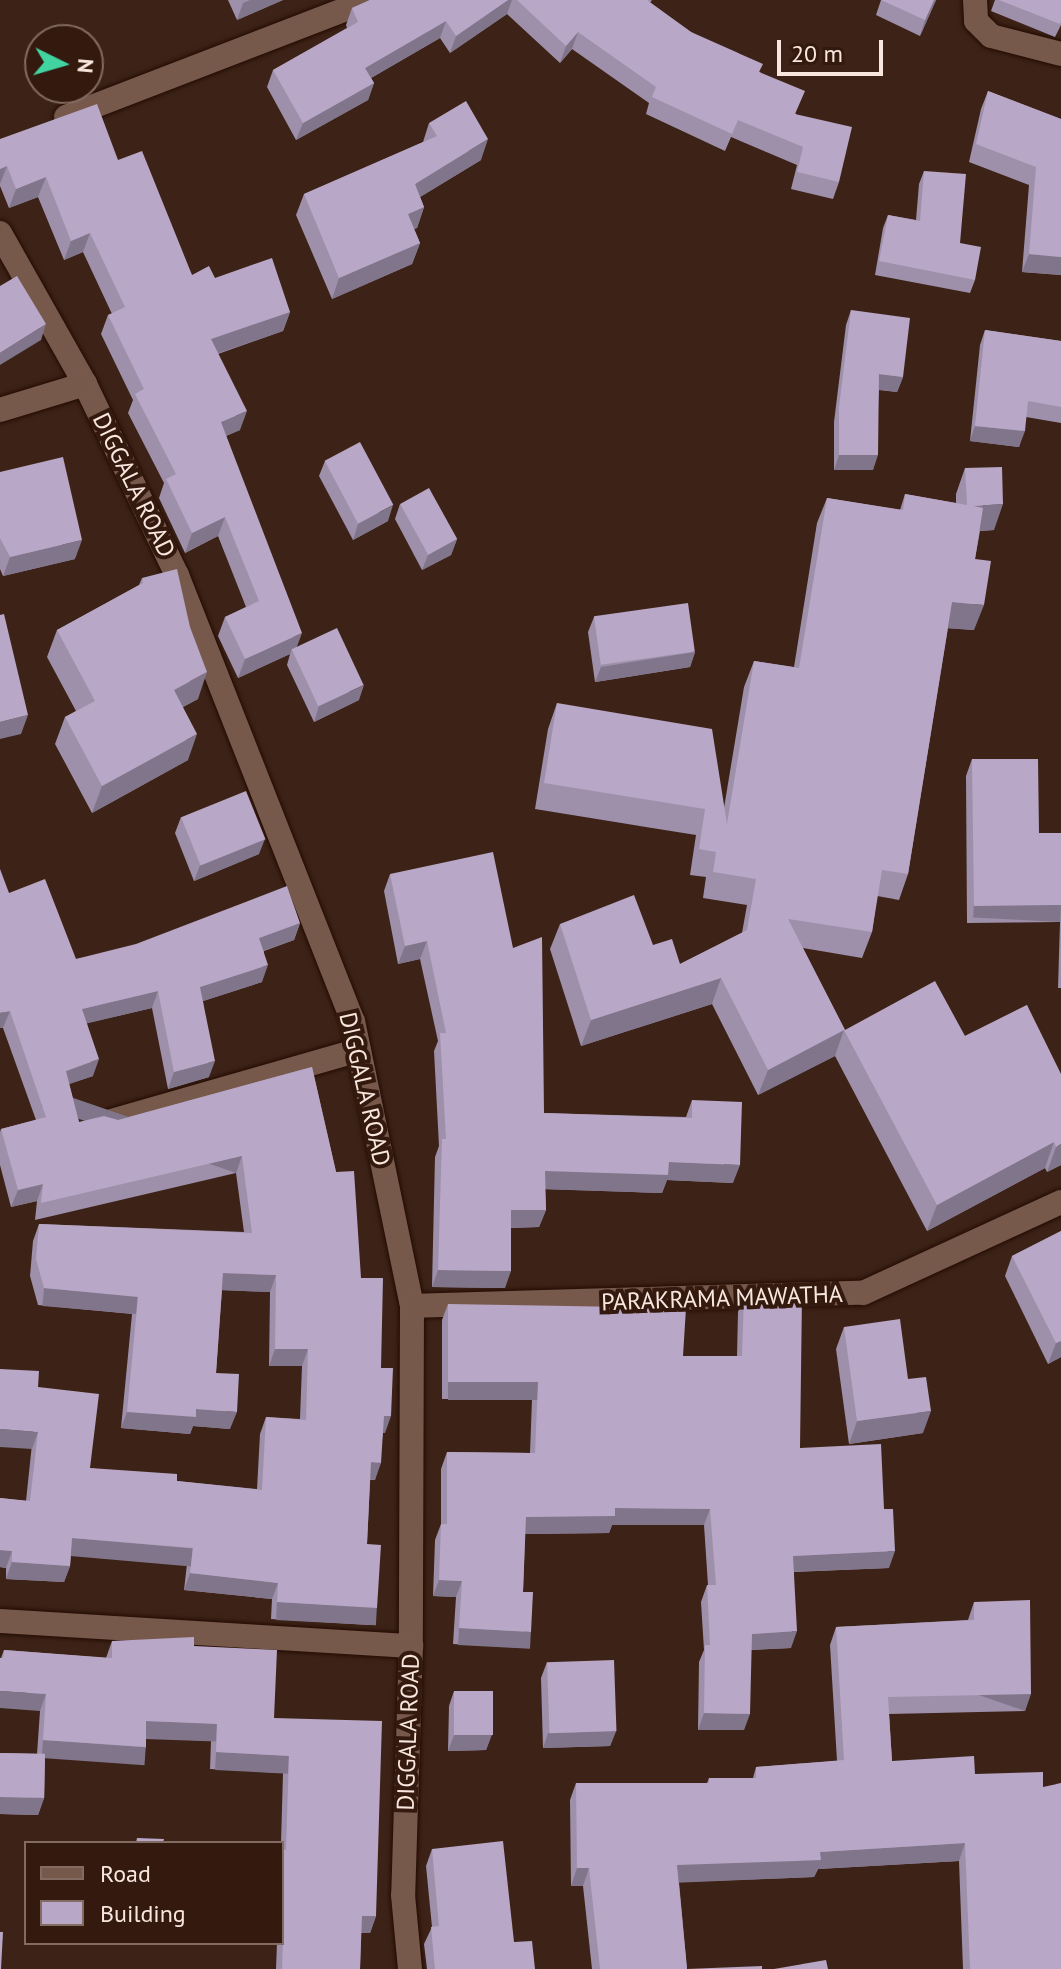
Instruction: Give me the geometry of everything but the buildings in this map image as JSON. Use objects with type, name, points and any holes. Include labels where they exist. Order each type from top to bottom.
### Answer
[{"type":"street","points":[[44,125],[369,0]]},
{"type":"street","points":[[975,0],[976,21],[991,36],[1061,54]]},
{"type":"street","name":"DIGGALA ROAD","points":[[0,233],[85,384],[177,575],[353,1021],[412,1306],[411,1646],[403,1895],[410,1969]]},
{"type":"street","points":[[0,410],[85,384]]},
{"type":"street","points":[[108,1122],[359,1050]]},
{"type":"street","name":"PARAKRAMA MAWATHA","points":[[412,1306],[863,1293],[1061,1202]]},
{"type":"street","points":[[0,1621],[411,1646]]}]
